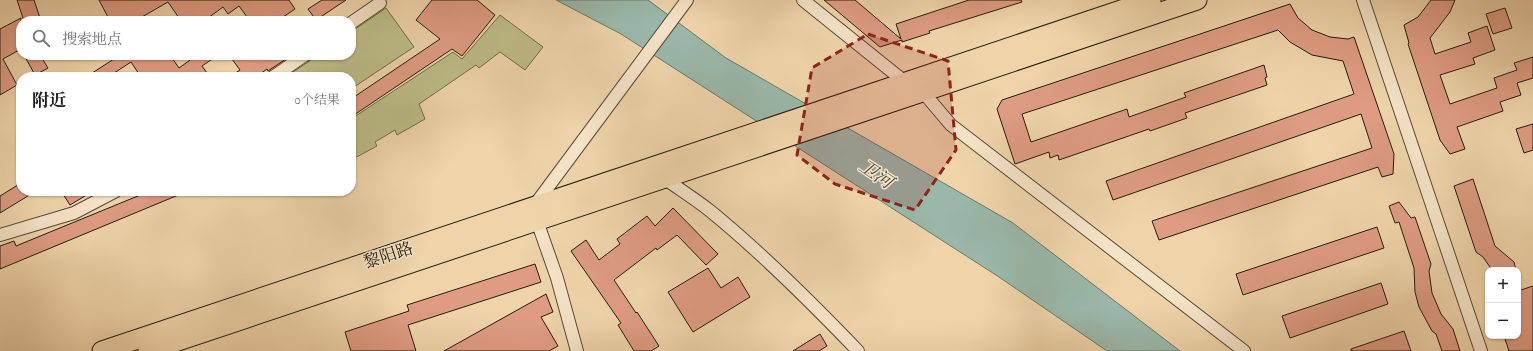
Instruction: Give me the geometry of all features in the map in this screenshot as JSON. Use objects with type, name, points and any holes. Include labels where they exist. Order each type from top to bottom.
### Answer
[{"type":"main road","points":[[902,88],[1151,0]]},
{"type":"main road","points":[[902,88],[923,92],[1197,0]]},
{"type":"main road","name":"黎阳路","points":[[102,351],[673,170],[902,88]]},
{"type":"main road","name":"黎阳路","points":[[148,351],[535,214]]},
{"type":"street","points":[[577,351],[557,278],[535,214],[687,0]]},
{"type":"street","points":[[803,0],[902,88]]},
{"type":"street","points":[[1363,0],[1481,351]]},
{"type":"street","points":[[356,20],[380,3]]},
{"type":"street","points":[[280,72],[298,60]]},
{"type":"street","points":[[923,92],[950,124],[1244,351]]},
{"type":"street","points":[[673,170],[708,209],[821,312],[858,351]]},
{"type":"street","points":[[0,235],[74,213],[106,196]]},
{"type":"highlighted area","points":[[868,34],[948,61],[956,150],[915,210],[835,184],[797,155],[812,68]]},
{"type":"green space","points":[[386,8],[414,47],[356,86],[356,72],[293,72],[311,60],[356,60],[356,29]]},
{"type":"green space","points":[[500,15],[543,47],[525,70],[500,52],[479,68],[476,65],[419,104],[425,119],[397,135],[395,130],[375,142],[377,146],[356,157],[356,116],[453,52],[462,59]]},
{"type":"water","name":"卫河","points":[[556,0],[648,0],[726,58],[1013,223],[1180,351],[1107,351],[999,277],[621,34]]},
{"type":"building","points":[[17,0],[34,0],[39,16],[22,16]]},
{"type":"building","points":[[99,0],[289,0],[295,9],[284,16],[246,16],[239,6],[228,14],[223,7],[211,16],[178,16],[168,2],[144,16],[107,16]]},
{"type":"building","points":[[322,0],[346,0],[322,16],[313,16],[308,9]]},
{"type":"building","points":[[432,0],[477,0],[495,15],[462,56],[452,49],[356,114],[356,96],[440,39],[416,20]]},
{"type":"building","points":[[824,0],[855,0],[901,39],[896,24],[969,0],[1021,0],[1022,2],[929,31],[930,33],[902,42],[902,40],[880,47]]},
{"type":"building","points":[[1431,0],[1455,0],[1450,12],[1430,38],[1435,54],[1471,42],[1468,33],[1487,26],[1495,50],[1473,58],[1475,64],[1440,75],[1450,104],[1497,88],[1494,78],[1517,70],[1514,63],[1533,57],[1533,78],[1517,83],[1521,95],[1500,102],[1503,111],[1457,127],[1465,149],[1450,154],[1440,140],[1408,44],[1404,25],[1418,17]]},
{"type":"building","points":[[1290,4],[1298,18],[1312,30],[1330,37],[1348,39],[1354,37],[1394,154],[1393,174],[1382,177],[1378,167],[1159,240],[1152,221],[1372,148],[1361,114],[1113,200],[1106,181],[1354,94],[1343,61],[1312,55],[1290,42],[1278,30],[1022,114],[1031,142],[1127,109],[1129,117],[1186,97],[1184,93],[1264,65],[1267,85],[1185,113],[1187,118],[1150,131],[1149,129],[1059,160],[1058,155],[1050,158],[1049,152],[1015,164],[997,109],[1002,100]]},
{"type":"building","points":[[1505,8],[1512,28],[1493,34],[1486,14]]},
{"type":"building","points":[[16,21],[16,52],[3,59],[16,86],[0,95],[0,29]]},
{"type":"building","points":[[27,60],[43,60],[48,68],[41,72],[33,72]]},
{"type":"building","points":[[112,60],[173,60],[179,68],[190,60],[211,60],[202,66],[206,72],[138,72],[131,62],[116,72],[94,72]]},
{"type":"building","points":[[233,60],[284,60],[268,71],[267,69],[263,72],[237,72],[240,70]]},
{"type":"building","points":[[1533,124],[1533,150],[1524,153],[1516,129]]},
{"type":"building","points":[[1473,179],[1495,246],[1514,262],[1515,267],[1490,267],[1483,257],[1476,252],[1454,186]]},
{"type":"building","points":[[16,186],[16,196],[28,196],[0,213],[0,196]]},
{"type":"building","points":[[64,196],[85,196],[70,205]]},
{"type":"building","points":[[138,196],[176,196],[0,269],[0,246],[14,241],[16,246]]},
{"type":"building","points":[[1399,202],[1411,218],[1415,217],[1431,264],[1429,271],[1432,293],[1441,314],[1453,329],[1460,351],[1442,351],[1436,334],[1432,331],[1419,307],[1415,292],[1414,268],[1399,222],[1395,223],[1389,206]]},
{"type":"building","points":[[673,208],[718,254],[706,265],[677,235],[657,250],[656,248],[614,280],[659,346],[651,351],[634,351],[618,325],[621,323],[571,251],[586,240],[599,260],[620,244],[617,239],[647,216],[655,226]]},
{"type":"building","points":[[1377,227],[1384,248],[1243,295],[1236,274]]},
{"type":"building","points":[[535,264],[541,282],[408,325],[416,351],[351,351],[345,332],[409,311],[407,305]]},
{"type":"building","points":[[708,268],[721,288],[738,277],[750,297],[693,332],[668,292]]},
{"type":"building","points":[[1381,283],[1388,304],[1290,338],[1282,316]]},
{"type":"building","points":[[1533,286],[1533,351],[1509,351],[1505,339],[1521,339],[1521,290]]},
{"type":"building","points":[[546,294],[553,312],[541,317],[558,346],[549,351],[444,351]]},
{"type":"building","points":[[1404,331],[1411,351],[1351,351],[1351,349]]},
{"type":"building","points":[[820,334],[827,346],[819,351],[793,351]]}]
